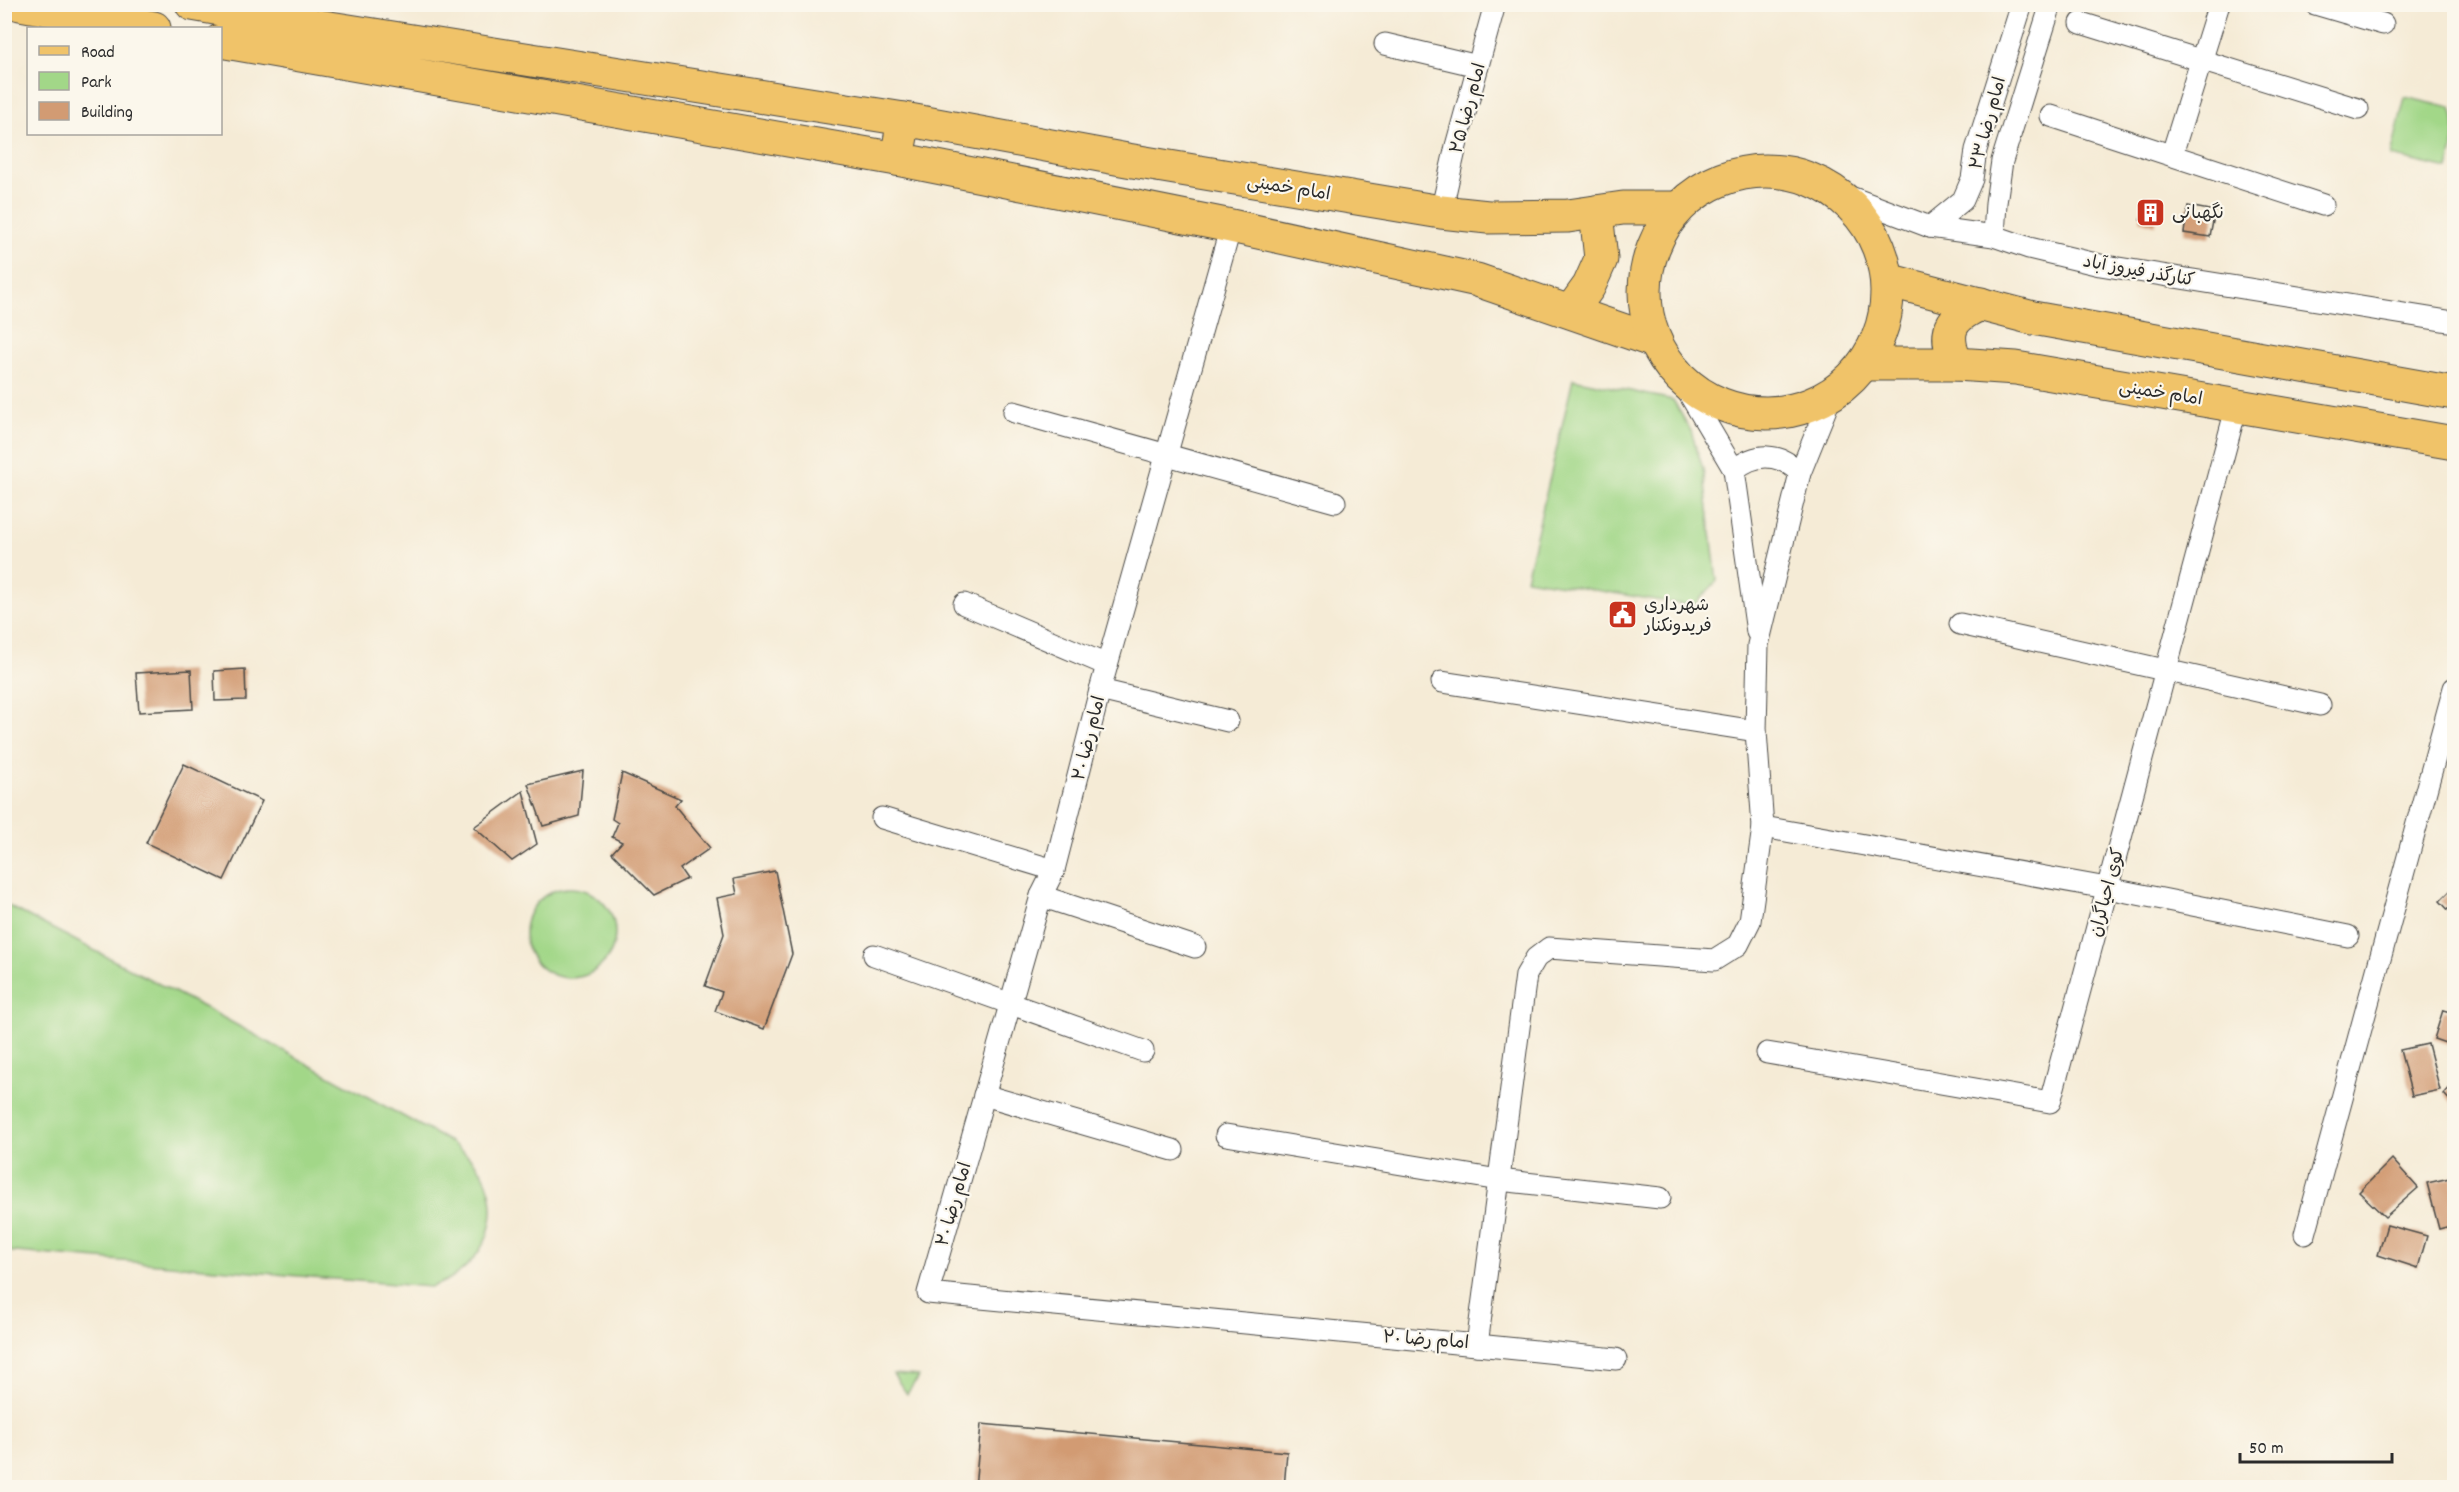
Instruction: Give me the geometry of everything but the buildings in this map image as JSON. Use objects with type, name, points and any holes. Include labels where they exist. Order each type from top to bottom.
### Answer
[{"type":"main road","points":[[20,4],[148,27]]},
{"type":"main road","name":"امام خمینی","points":[[192,4],[904,119],[1115,158],[1441,212],[1488,217],[1568,216],[1623,208],[1678,208]]},
{"type":"main road","points":[[274,4],[317,26]]},
{"type":"main road","points":[[222,40],[897,159],[1231,226],[1477,280],[1654,341]]},
{"type":"main road","points":[[897,159],[904,119]]},
{"type":"main road","points":[[1752,172],[1793,174],[1832,190],[1859,214],[1878,245],[1887,280],[1886,309],[1879,338],[1864,364],[1832,394],[1794,411],[1753,413],[1713,401],[1678,377],[1654,341],[1646,314],[1644,285],[1649,256],[1661,230],[1678,208],[1712,183],[1752,172]]},
{"type":"main road","points":[[1571,311],[1589,286],[1601,259],[1596,212]]},
{"type":"main road","points":[[1887,280],[2033,318],[2454,393]]},
{"type":"main road","points":[[1956,364],[1949,342],[1951,324],[1962,313],[1981,304]]},
{"type":"main road","name":"امام خمینی","points":[[1864,364],[1956,364],[2016,368],[2454,443]]},
{"type":"street","name":"امام رضا ۲۵","points":[[1441,212],[1456,146],[1495,4]]},
{"type":"street","name":"امام رضا ۲۳","points":[[1930,227],[1963,200],[1972,179],[1976,150],[2022,4]]},
{"type":"street","name":"امام رضا ۲۳","points":[[1994,236],[1995,203],[2002,161],[2051,4]]},
{"type":"street","points":[[2172,154],[2219,4]]},
{"type":"street","points":[[2315,4],[2383,24]]},
{"type":"street","points":[[2081,22],[2358,109]]},
{"type":"street","points":[[1385,44],[1478,66]]},
{"type":"street","points":[[2051,116],[2323,205]]},
{"type":"street","name":"کنارگذر فیروز آباد","points":[[1832,190],[1930,227],[1994,236],[2029,248],[2100,265],[2454,322]]},
{"type":"street","name":"امام رضا ۲۰","points":[[1231,226],[1100,690],[1054,870],[1041,896],[928,1293],[1477,1345],[1526,975],[1536,958],[1549,948],[1714,960],[1728,953],[1738,945],[1750,921],[1763,826]]},
{"type":"street","points":[[1678,377],[1734,470],[1758,645]]},
{"type":"street","points":[[1832,394],[1800,472],[1758,645],[1756,731],[1763,826],[2107,888],[2348,936]]},
{"type":"street","name":"کوی احیاگران","points":[[1767,1053],[2050,1102],[2237,405]]},
{"type":"street","points":[[1014,411],[1335,502]]},
{"type":"street","points":[[1734,470],[1755,457],[1767,456],[1780,458],[1800,472]]},
{"type":"street","points":[[964,604],[1107,665]]},
{"type":"street","points":[[1960,624],[2320,705]]},
{"type":"street","points":[[1442,682],[1756,731]]},
{"type":"street","points":[[2305,1234],[2454,688]]},
{"type":"street","points":[[1100,690],[1228,721]]},
{"type":"street","points":[[882,818],[1054,870]]},
{"type":"street","points":[[1041,896],[1195,947]]},
{"type":"street","points":[[874,955],[1143,1051]]},
{"type":"street","points":[[984,1095],[1173,1150]]},
{"type":"street","points":[[1226,1135],[1499,1180],[1660,1198]]},
{"type":"street","points":[[1477,1345],[1616,1359]]},
{"type":"green space","points":[[2405,97],[2451,108],[2455,131],[2448,169],[2391,156]]},
{"type":"green space","points":[[1573,379],[1673,400],[1691,431],[1703,469],[1717,581],[1693,606],[1526,579]]},
{"type":"green space","points":[[570,888],[587,891],[602,901],[612,916],[615,933],[612,950],[602,965],[587,975],[570,978],[553,975],[538,965],[528,950],[525,933],[528,916],[538,901],[553,891]]},
{"type":"green space","points":[[5,904],[213,1012],[455,1145],[480,1169],[490,1192],[492,1210],[490,1227],[484,1243],[474,1257],[462,1270],[430,1287],[5,1251]]},
{"type":"green space","points":[[893,1374],[919,1376],[907,1394]]},
{"type":"place","name":"نگهبانی","points":[[2151,212]]},
{"type":"place","name":"شهرداری فریدونکنار","points":[[1623,614]]}]
